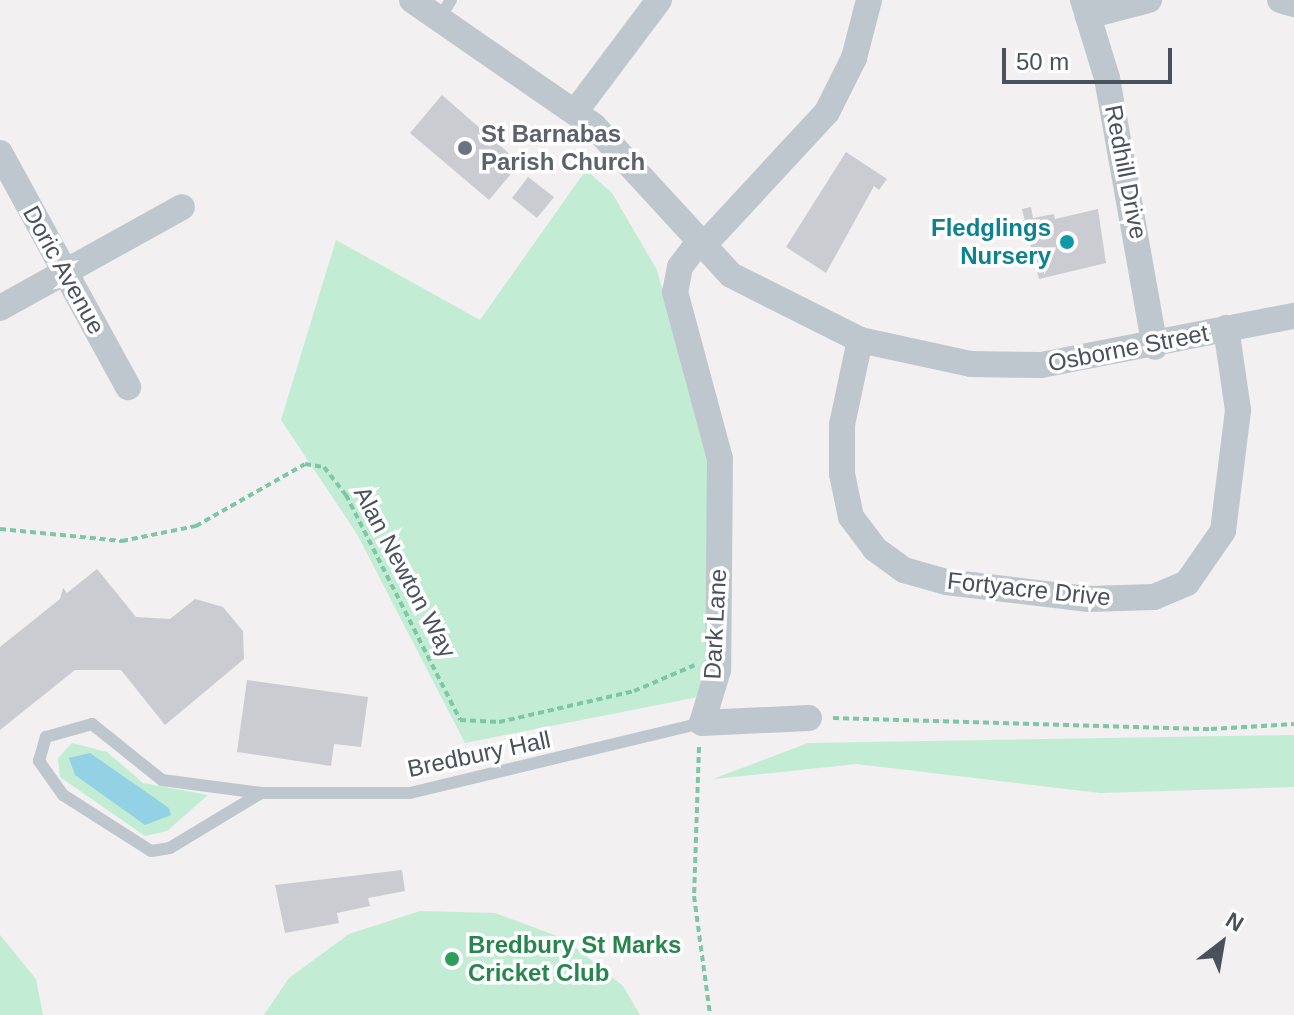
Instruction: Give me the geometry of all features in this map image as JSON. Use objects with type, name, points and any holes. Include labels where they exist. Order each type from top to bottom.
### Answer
[{"type":"street","name":"Osborne Street","points":[[412,0],[446,9],[575,112],[700,245],[771,300],[860,340],[937,359],[1008,366],[1155,347],[1226,328],[1294,316]]},
{"type":"street","points":[[575,112],[659,0]]},
{"type":"street","name":"Dark Lane","points":[[702,723],[718,670],[720,459],[675,292],[680,267],[827,112],[854,58],[869,0]]},
{"type":"street","points":[[1086,8],[1149,0]]},
{"type":"street","points":[[1280,0],[1294,4]]},
{"type":"street","name":"Redhill Drive","points":[[1086,8],[1132,199],[1155,347]]},
{"type":"street","name":"Doric Avenue","points":[[0,153],[128,387]]},
{"type":"street","points":[[0,308],[182,207]]},
{"type":"street","name":"Fortyacre Drive","points":[[860,340],[842,425],[842,474],[851,517],[875,549],[904,570],[946,582],[1089,599],[1154,597],[1187,583],[1223,531],[1238,410],[1226,328]]},
{"type":"street","points":[[702,723],[809,718]]},
{"type":"lane","name":"Bredbury Hall","points":[[261,793],[170,848],[151,851],[63,795],[39,761],[46,737],[92,724],[162,780],[261,793],[410,793],[702,723]]},
{"type":"path","name":"Alan Newton Way","points":[[0,529],[137,538],[196,526],[305,464],[315,465],[346,495],[460,720],[499,722],[634,691],[680,668],[718,670]]},
{"type":"path","points":[[809,718],[1211,729],[1294,724]]},
{"type":"path","points":[[702,723],[692,805],[694,896],[710,1015]]},
{"type":"green space","points":[[586,170],[612,193],[657,270],[707,452],[715,606],[703,696],[465,743],[357,534],[281,420],[336,240],[480,320]]},
{"type":"green space","points":[[1294,735],[1294,787],[1100,793],[857,764],[713,779],[808,743]]},
{"type":"green space","points":[[72,743],[107,752],[143,783],[208,795],[167,831],[145,836],[60,777],[58,758]]},
{"type":"green space","name":"Bredbury St Marks Cricket Club","points":[[420,911],[495,913],[565,939],[623,986],[640,1015],[264,1015],[289,978],[349,934]]},
{"type":"green space","points":[[0,935],[36,979],[43,1015],[0,1015]]},
{"type":"water","points":[[90,753],[169,808],[171,815],[145,825],[75,775],[69,758]]},
{"type":"building","name":"St Barnabas Parish Church","points":[[442,95],[520,163],[489,200],[410,133]]},
{"type":"building","points":[[846,152],[887,179],[879,190],[874,186],[826,273],[786,247]]},
{"type":"building","points":[[528,177],[554,197],[537,218],[512,198]]},
{"type":"building","name":"Fledglings Nursery","points":[[1031,207],[1033,218],[1054,214],[1055,219],[1098,209],[1106,263],[1039,279],[1022,209]]},
{"type":"building","points":[[97,569],[136,617],[170,619],[195,599],[223,607],[243,631],[244,659],[165,725],[121,670],[75,670],[0,730],[0,647],[60,599],[63,588],[67,593]]},
{"type":"building","points":[[247,680],[368,697],[361,747],[334,744],[331,766],[237,752]]},
{"type":"building","points":[[402,870],[405,891],[368,898],[370,906],[337,913],[339,923],[285,933],[275,885]]},
{"type":"place","name":"St Barnabas Parish Church","points":[[465,148]]},
{"type":"place","name":"Fledglings Nursery","points":[[1067,242]]},
{"type":"place","name":"Bredbury St Marks Cricket Club","points":[[452,959]]}]
